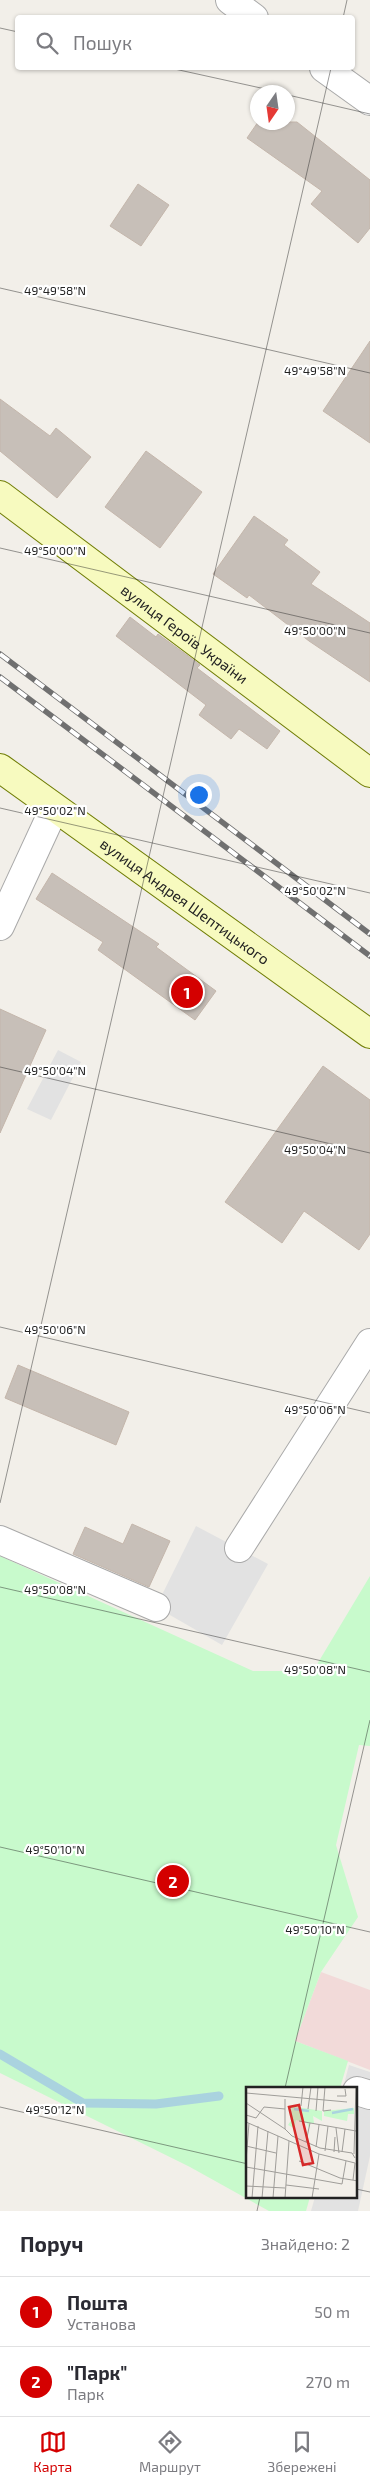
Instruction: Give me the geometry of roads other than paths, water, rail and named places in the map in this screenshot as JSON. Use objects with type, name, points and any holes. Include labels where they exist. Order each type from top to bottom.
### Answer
[{"type":"street","points":[[230,0],[250,15]]},
{"type":"street","points":[[327,70],[370,101]]},
{"type":"street","name":"вулиця Героїв України","points":[[0,495],[370,773]]},
{"type":"street","name":"вулиця Андрея Шептицького","points":[[0,768],[54,809],[370,1034]]},
{"type":"street","points":[[0,926],[54,809]]},
{"type":"street","points":[[239,1548],[370,1343]]},
{"type":"street","points":[[0,1540],[156,1607]]},
{"type":"waterway","points":[[0,2054],[83,2103],[156,2104],[219,2096]]},
{"type":"railway","points":[[0,654],[370,934]]},
{"type":"railway","points":[[0,677],[370,956]]},
{"type":"place","name":"Пошта","points":[[187,992]]},
{"type":"place","name":"\"Парк\"","points":[[173,1881]]}]
